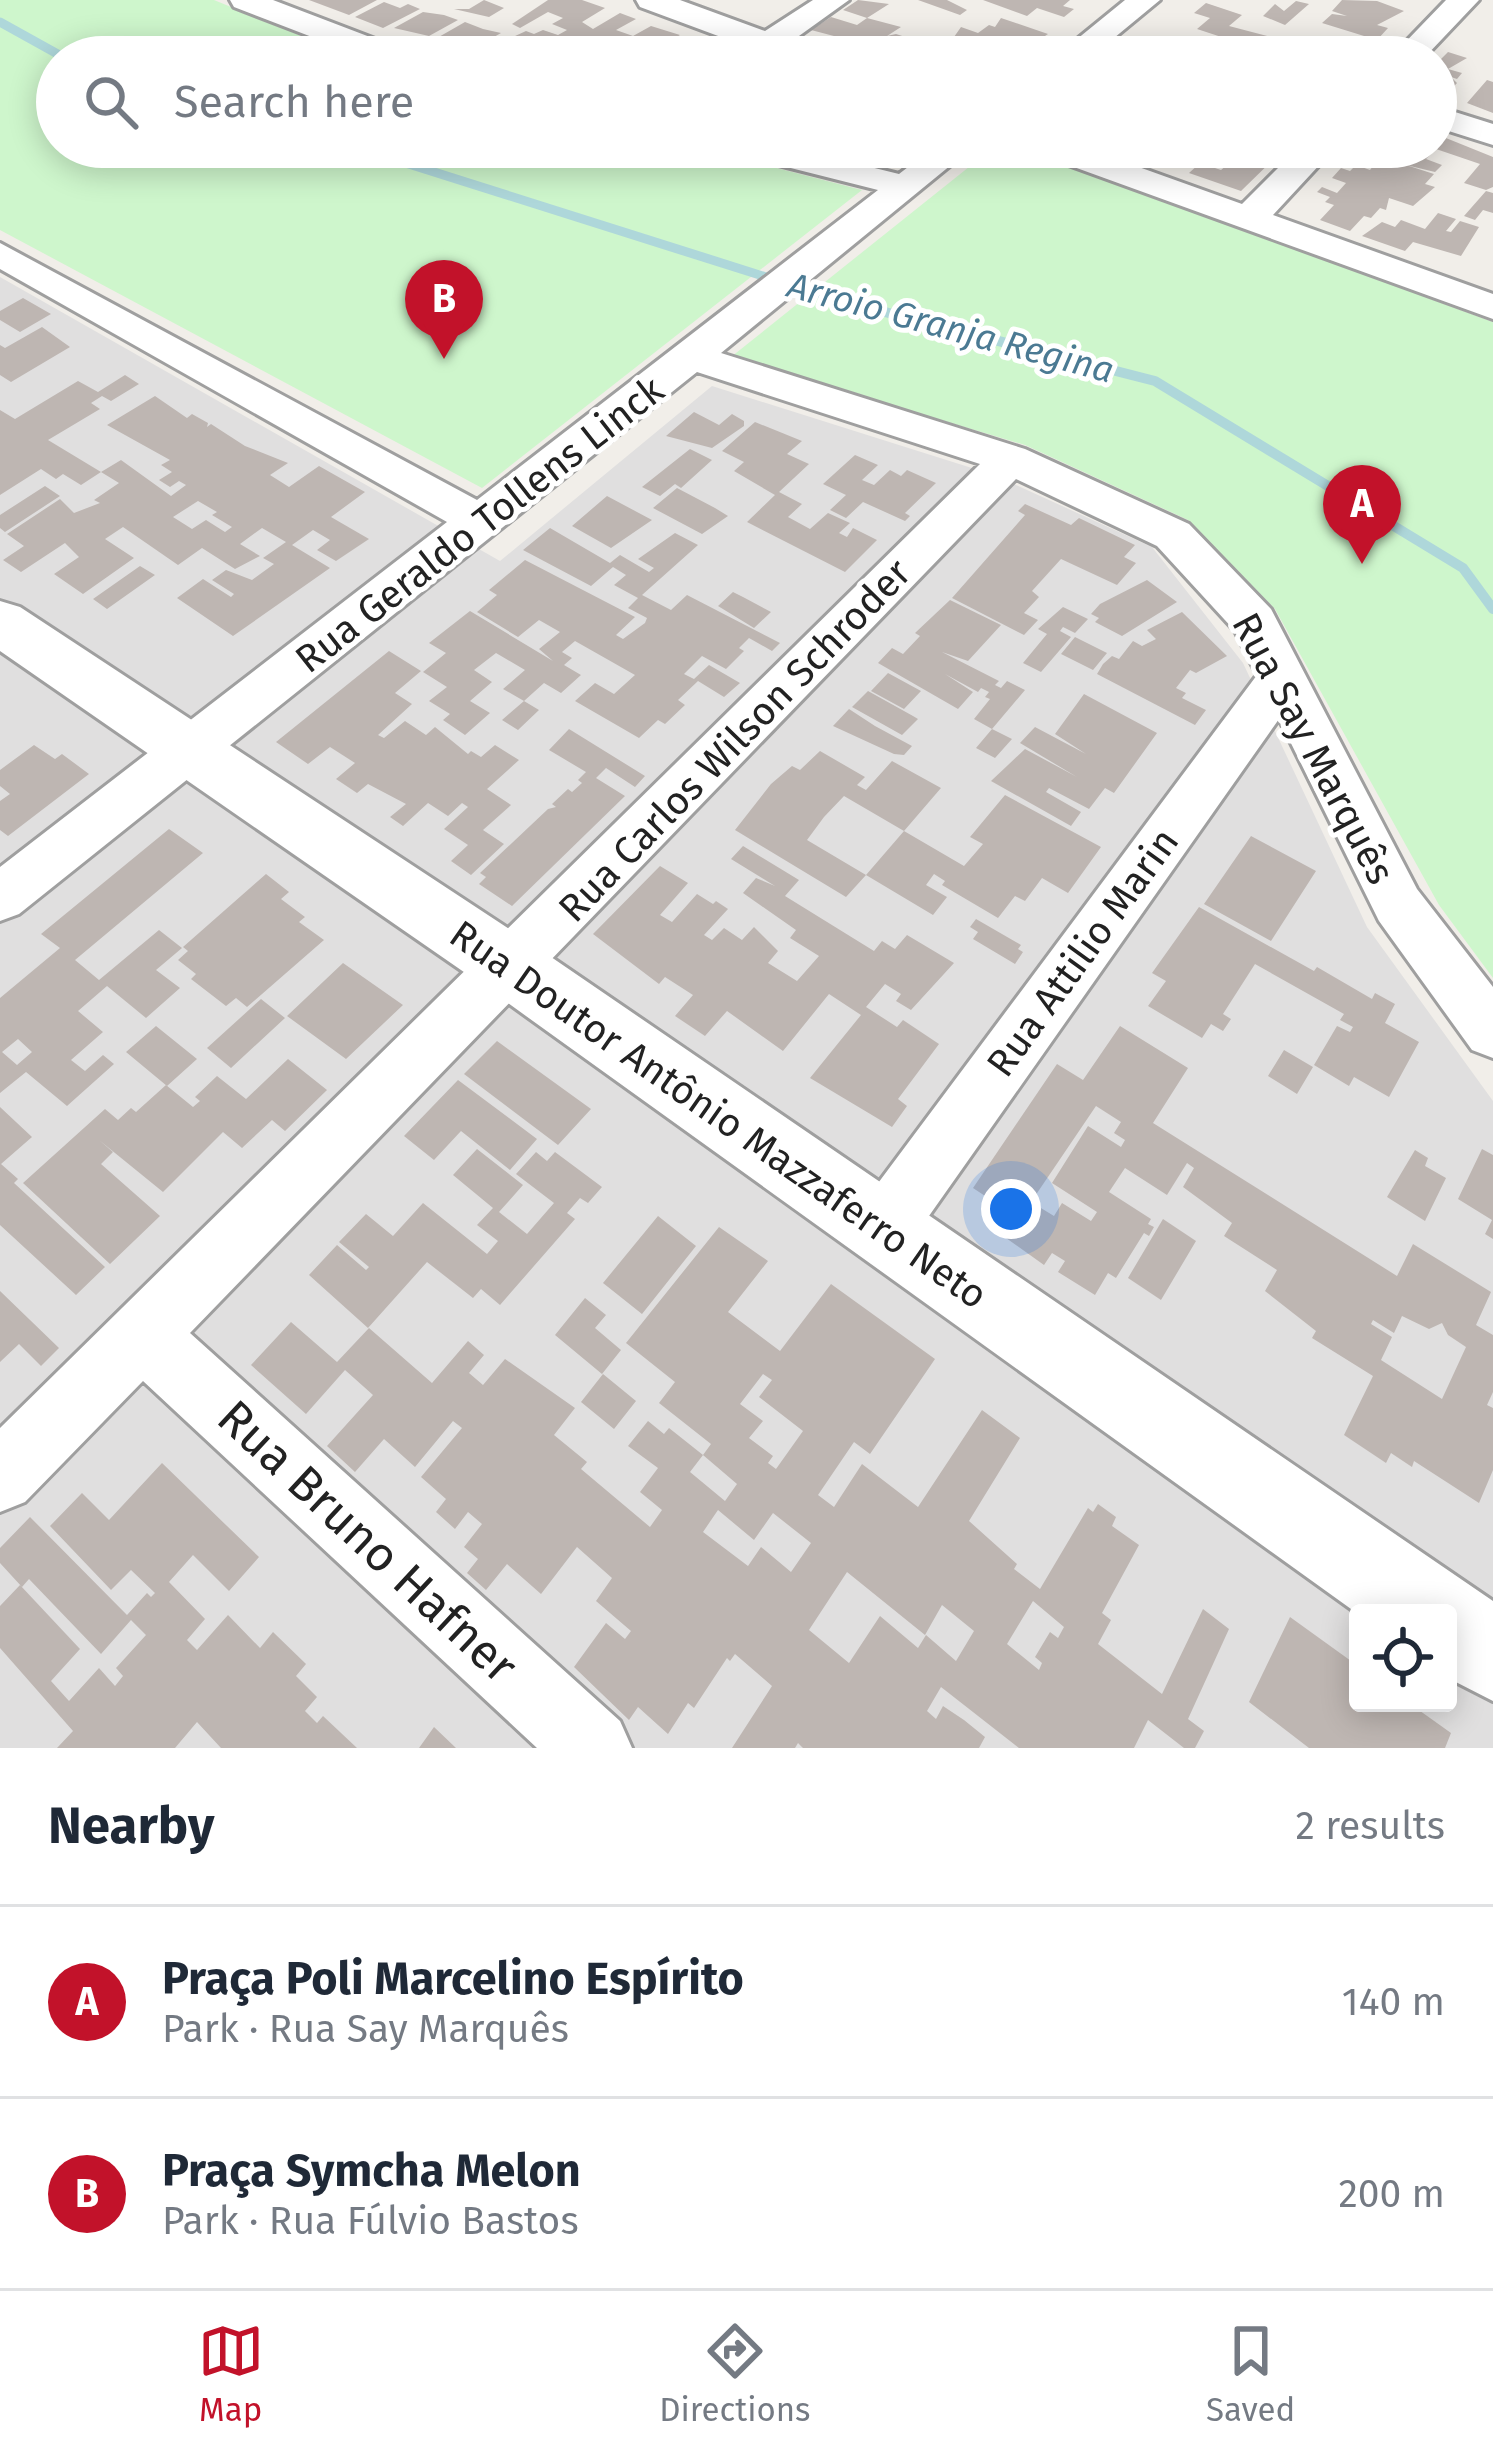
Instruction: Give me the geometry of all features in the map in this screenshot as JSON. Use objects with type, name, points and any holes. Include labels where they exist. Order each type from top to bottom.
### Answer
[{"type":"street","points":[[245,0],[338,36]]},
{"type":"street","points":[[651,0],[747,36]]},
{"type":"street","points":[[780,36],[834,0]]},
{"type":"street","points":[[1098,36],[1145,0]]},
{"type":"street","points":[[1429,36],[1464,0]]},
{"type":"street","points":[[1457,123],[1493,135]]},
{"type":"street","points":[[829,168],[907,188]]},
{"type":"street","name":"Rua Geraldo Tollens Linck","points":[[0,898],[931,168]]},
{"type":"street","points":[[1108,168],[1493,307]]},
{"type":"street","points":[[1248,219],[1298,168]]},
{"type":"street","points":[[0,254],[482,522]]},
{"type":"street","name":"Rua Say Marquês","points":[[693,357],[1010,459],[1173,536],[1254,621],[1398,905],[1493,1032]]},
{"type":"street","name":"Rua Carlos Wilson Schroder","points":[[0,1478],[511,968],[1010,459]]},
{"type":"street","name":"Rua Doutor Antônio Mazzaferro Neto","points":[[0,622],[185,752],[511,968],[1420,1604]]},
{"type":"street","name":"Rua Attilio Marin","points":[[883,1228],[1282,677]]},
{"type":"street","name":"Rua Bruno Hafner","points":[[143,1335],[592,1748]]},
{"type":"street","points":[[1457,1630],[1493,1655]]},
{"type":"shaded area","points":[[0,277],[500,561],[712,386],[994,475],[1152,547],[1243,663],[1367,927],[1493,1101],[1493,1748],[0,1748]]},
{"type":"green space","points":[[0,0],[214,0],[301,36],[36,36],[36,168],[777,168],[862,190],[482,488],[0,230]]},
{"type":"green space","points":[[968,168],[1077,168],[1493,322],[1493,978],[1439,905],[1275,609],[1188,520],[1025,445],[731,357]]},
{"type":"building","points":[[309,0],[377,0],[349,15]]},
{"type":"building","points":[[484,0],[504,8],[489,17],[454,9],[469,9]]},
{"type":"building","points":[[548,0],[582,0],[605,8],[582,22],[593,29],[620,13],[636,19],[616,30],[633,36],[515,36],[543,30],[558,35],[567,30],[552,24],[563,18],[548,12],[520,28],[512,24]]},
{"type":"building","points":[[858,0],[889,4],[867,18],[843,10]]},
{"type":"building","points":[[918,0],[947,0],[967,10],[960,15]]},
{"type":"building","points":[[983,0],[1070,0],[1063,6],[1074,9],[1064,17],[1037,8],[1027,16]]},
{"type":"building","points":[[1342,0],[1377,1],[1404,11],[1377,25],[1388,28],[1381,36],[1364,36],[1322,23],[1332,14],[1347,16],[1332,11]]},
{"type":"building","points":[[1296,1],[1309,4],[1285,25],[1263,16],[1275,4],[1284,11]]},
{"type":"building","points":[[384,2],[420,9],[383,28],[355,17]]},
{"type":"building","points":[[1206,3],[1242,15],[1229,26],[1267,36],[1218,36],[1197,29],[1210,18],[1194,13]]},
{"type":"building","points":[[423,12],[458,20],[429,36],[394,28]]},
{"type":"building","points":[[831,17],[857,25],[867,18],[901,27],[887,36],[834,36],[811,30]]},
{"type":"building","points":[[1001,18],[1048,34],[955,36],[961,27],[978,33],[989,25],[995,27]]},
{"type":"building","points":[[465,22],[501,33],[496,36],[440,36]]},
{"type":"building","points":[[651,26],[678,36],[633,36]]},
{"type":"building","points":[[1487,80],[1493,82],[1493,113],[1467,103]]},
{"type":"building","points":[[1457,142],[1493,157],[1493,187],[1486,190],[1464,183],[1480,164],[1457,156]]},
{"type":"building","points":[[1194,168],[1265,168],[1241,191],[1189,173]]},
{"type":"building","points":[[1341,168],[1415,168],[1434,174],[1425,184],[1435,187],[1413,206],[1389,198],[1386,210],[1380,208],[1371,218],[1364,216],[1350,231],[1320,220],[1334,205],[1325,202],[1330,197],[1317,192],[1322,187],[1337,193],[1346,183],[1332,178]]},
{"type":"building","points":[[1486,191],[1493,193],[1493,213],[1483,210],[1475,220],[1464,216]]},
{"type":"building","points":[[1438,213],[1456,219],[1446,231],[1451,232],[1460,221],[1479,227],[1461,256],[1413,242],[1405,251],[1362,236],[1382,222],[1395,227],[1401,220],[1425,229]]},
{"type":"building","points":[[23,298],[51,314],[20,332],[0,320],[0,311]]},
{"type":"building","points":[[42,327],[70,347],[11,382],[0,375],[0,345],[5,348]]},
{"type":"building","points":[[125,375],[139,384],[111,401],[102,396],[91,403],[100,409],[48,440],[101,472],[81,485],[63,474],[56,479],[41,469],[0,495],[0,410],[15,419],[78,381],[98,392]]},
{"type":"building","points":[[155,396],[187,418],[192,414],[208,423],[207,427],[211,424],[245,446],[288,463],[270,475],[289,487],[319,466],[365,492],[331,517],[369,539],[336,561],[317,550],[330,540],[313,530],[292,545],[330,568],[233,636],[177,598],[203,579],[231,597],[234,594],[212,580],[226,570],[252,580],[274,564],[263,558],[286,542],[262,528],[240,544],[260,556],[235,569],[202,548],[178,565],[123,527],[105,539],[134,558],[83,594],[54,574],[79,557],[65,543],[21,572],[3,560],[24,546],[7,534],[60,499],[74,513],[100,503],[94,500],[119,483],[101,472],[121,460],[171,496],[186,485],[179,481],[170,487],[159,480],[172,472],[161,465],[170,460],[107,425]],"holes":[[[198,501],[217,512],[212,515],[232,527],[225,532],[206,520],[192,529],[173,517]]]},
{"type":"building","points":[[694,412],[719,425],[732,414],[744,426],[712,448],[666,436]]},
{"type":"building","points":[[755,422],[802,441],[787,454],[809,464],[779,492],[802,504],[788,517],[810,529],[828,513],[850,523],[839,533],[847,537],[853,528],[877,540],[845,572],[747,522],[775,495],[734,471],[744,462],[722,451]]},
{"type":"building","points":[[690,449],[712,460],[681,488],[675,484],[660,496],[642,487]]},
{"type":"building","points":[[855,455],[878,465],[862,480],[874,485],[890,470],[901,476],[907,470],[936,483],[905,513],[910,516],[905,521],[863,502],[846,518],[830,510],[846,495],[823,484]]},
{"type":"building","points":[[45,486],[60,496],[5,532],[0,528],[0,515]]},
{"type":"building","points":[[677,488],[728,516],[702,534],[653,508]]},
{"type":"building","points":[[607,496],[652,520],[611,548],[572,526]]},
{"type":"building","points":[[1025,504],[1071,525],[1079,518],[1135,545],[1124,557],[1136,563],[1117,585],[1061,559],[1032,591],[1039,597],[1024,613],[1038,620],[1024,635],[952,598],[1025,515],[1018,511]]},
{"type":"building","points":[[550,528],[610,563],[620,555],[649,572],[654,568],[638,559],[675,533],[698,545],[642,595],[671,610],[687,595],[780,643],[772,651],[749,638],[739,648],[744,651],[726,669],[702,656],[684,674],[694,679],[709,665],[740,683],[724,697],[698,681],[678,700],[685,705],[665,724],[658,720],[639,738],[575,701],[595,683],[614,694],[635,675],[575,641],[562,652],[572,658],[564,665],[581,675],[561,693],[544,683],[524,701],[503,689],[525,670],[496,653],[474,670],[492,682],[470,701],[490,713],[465,735],[443,720],[450,714],[429,701],[447,687],[423,672],[446,653],[429,643],[470,611],[553,661],[539,649],[560,632],[539,620],[518,637],[477,612],[497,595],[489,590],[525,560],[635,617],[616,635],[623,639],[647,618],[628,608],[638,598],[614,585],[626,575],[613,567],[591,586],[523,550]]},
{"type":"building","points":[[140,566],[155,575],[107,609],[93,599]]},
{"type":"building","points":[[1147,580],[1177,602],[1122,636],[1095,622],[1099,618],[1091,614],[1100,604]]},
{"type":"building","points":[[733,592],[771,612],[754,628],[718,606]]},
{"type":"building","points":[[950,600],[1001,625],[968,661],[942,652],[999,681],[995,685],[1001,688],[1007,681],[1025,690],[992,729],[974,719],[990,699],[985,697],[989,692],[981,688],[978,692],[945,674],[973,692],[958,709],[878,663],[892,648],[903,654],[920,636],[915,633]]},
{"type":"building","points":[[1063,607],[1088,619],[1075,633],[1063,627],[1060,631],[1071,637],[1041,672],[1023,663],[1047,634],[1038,629]]},
{"type":"building","points":[[1182,612],[1227,656],[1196,673],[1190,670],[1176,688],[1186,693],[1182,698],[1206,710],[1195,725],[1097,674],[1112,656],[1119,659],[1133,641],[1142,646],[1156,639],[1147,630]]},
{"type":"building","points":[[1075,637],[1107,653],[1093,670],[1061,654]]},
{"type":"building","points":[[389,651],[421,671],[395,693],[412,704],[378,735],[384,738],[405,721],[426,735],[435,727],[468,754],[481,757],[495,745],[519,760],[487,789],[511,805],[483,830],[504,844],[471,875],[451,861],[468,845],[444,829],[468,807],[462,803],[448,816],[428,803],[403,826],[390,817],[406,804],[368,784],[357,793],[336,779],[355,763],[330,747],[308,764],[276,742]]},
{"type":"building","points":[[888,673],[921,691],[904,709],[871,691]]},
{"type":"building","points":[[868,691],[918,719],[902,735],[852,707]]},
{"type":"building","points":[[1084,694],[1157,733],[1114,793],[1105,788],[1089,809],[1049,788],[1046,792],[1081,812],[1071,826],[991,781],[1025,749],[1077,777],[1020,743],[1035,727],[1086,754],[1055,734]]},
{"type":"building","points":[[524,701],[539,710],[518,730],[502,720]]},
{"type":"building","points":[[849,709],[912,746],[904,755],[894,754],[833,726]]},
{"type":"building","points":[[569,729],[645,776],[635,787],[606,768],[596,778],[625,796],[512,906],[479,884],[486,877],[480,873],[548,809],[556,807],[552,804],[568,789],[572,792],[582,783],[578,780],[586,772],[549,750]]},
{"type":"building","points":[[992,729],[1012,739],[995,758],[976,748]]},
{"type":"building","points":[[34,745],[55,759],[62,754],[89,774],[8,836],[0,830],[0,801],[10,794],[0,786],[0,770]]},
{"type":"building","points":[[820,751],[865,777],[857,785],[866,790],[892,761],[941,788],[904,831],[844,796],[824,817],[807,840],[866,875],[846,897],[735,830],[771,784],[792,766],[800,770]]},
{"type":"building","points":[[1005,795],[1101,847],[1068,893],[1042,878],[1025,901],[1015,896],[998,918],[942,885],[945,881],[934,874],[926,885],[947,897],[933,915],[866,875],[904,831],[964,866],[983,844],[970,837]]},
{"type":"building","points":[[169,829],[203,853],[75,960],[99,980],[159,930],[182,948],[156,970],[180,988],[146,1018],[107,986],[78,1011],[103,1032],[71,1060],[85,1071],[103,1055],[114,1064],[67,1106],[26,1072],[0,1093],[0,998],[60,948],[41,934]],"holes":[[[18,1039],[32,1052],[17,1065],[2,1052]]]},
{"type":"building","points":[[1251,836],[1316,871],[1271,941],[1204,904]]},
{"type":"building","points":[[743,846],[799,880],[785,896],[874,951],[882,941],[895,949],[907,935],[954,963],[911,1010],[896,1001],[901,994],[885,984],[866,1007],[897,1027],[903,1020],[939,1044],[898,1099],[907,1106],[892,1127],[810,1078],[861,1015],[829,994],[783,1051],[727,1011],[705,1036],[675,1016],[693,995],[665,977],[659,984],[593,934],[660,866],[688,883],[660,915],[672,922],[697,894],[713,904],[716,901],[728,909],[704,935],[712,940],[724,928],[742,940],[754,927],[778,951],[768,963],[797,981],[819,956],[790,938],[796,930],[743,893],[756,878],[775,886],[731,859]]},
{"type":"building","points":[[266,874],[289,892],[281,899],[305,917],[299,922],[324,940],[247,1007],[236,998],[226,1006],[191,979],[196,974],[178,960],[188,951],[183,947]]},
{"type":"building","points":[[1199,907],[1314,971],[1317,967],[1372,999],[1375,993],[1395,1004],[1385,1023],[1419,1042],[1389,1097],[1354,1077],[1349,1086],[1314,1065],[1337,1026],[1350,1032],[1353,1027],[1340,1020],[1344,1014],[1255,964],[1223,1014],[1231,1019],[1223,1031],[1211,1024],[1202,1038],[1148,1006],[1166,981],[1152,973]]},
{"type":"building","points":[[976,919],[1021,945],[1018,949],[1023,952],[1015,964],[973,939],[978,932],[970,927]]},
{"type":"building","points":[[343,963],[403,1005],[346,1059],[287,1016]]},
{"type":"building","points":[[261,999],[285,1018],[231,1068],[207,1048]]},
{"type":"building","points":[[156,1026],[197,1059],[167,1086],[126,1052]]},
{"type":"building","points":[[1120,1026],[1188,1068],[1153,1123],[1397,1276],[1413,1244],[1491,1292],[1476,1325],[1493,1335],[1493,1392],[1487,1405],[1493,1408],[1493,1470],[1479,1503],[1414,1461],[1412,1467],[1391,1453],[1386,1463],[1344,1435],[1373,1376],[1312,1338],[1316,1331],[1265,1291],[1277,1270],[1224,1236],[1232,1223],[1183,1187],[1194,1168],[1187,1163],[1167,1195],[1125,1168],[1109,1192],[1151,1219],[1148,1224],[1154,1227],[1149,1236],[1144,1233],[1116,1278],[1108,1273],[1095,1295],[1058,1272],[1065,1261],[1052,1253],[1044,1265],[1006,1238],[1020,1219],[973,1188],[1057,1064],[1083,1080]],"holes":[[[1096,1106],[1121,1122],[1114,1133],[1125,1140],[1121,1147],[1088,1126],[1052,1183],[1097,1212],[1091,1221],[1062,1203],[1054,1216],[1031,1202]],[[1402,1316],[1429,1329],[1442,1323],[1448,1335],[1466,1347],[1442,1399],[1381,1360],[1392,1337],[1371,1324],[1373,1320],[1394,1333]]]},
{"type":"building","points":[[497,1041],[591,1109],[558,1145],[464,1074]]},
{"type":"building","points":[[1284,1050],[1313,1067],[1297,1094],[1268,1076]]},
{"type":"building","points":[[288,1059],[327,1090],[285,1131],[272,1120],[242,1148],[223,1132],[163,1192],[99,1140],[113,1152],[101,1164],[160,1216],[110,1264],[23,1183],[105,1109],[118,1120],[131,1108],[136,1112],[166,1085],[193,1107],[200,1101],[195,1097],[217,1076],[246,1099]]},
{"type":"building","points":[[458,1080],[537,1139],[510,1170],[461,1131],[434,1160],[404,1136]]},
{"type":"building","points":[[0,1107],[32,1137],[1,1164],[18,1179],[14,1183],[105,1267],[76,1295],[0,1225]]},
{"type":"building","points":[[477,1149],[523,1185],[499,1212],[527,1234],[554,1203],[516,1174],[536,1152],[547,1161],[555,1152],[602,1187],[588,1203],[580,1198],[567,1213],[575,1219],[500,1305],[481,1289],[473,1298],[427,1262],[368,1328],[309,1275],[337,1245],[366,1270],[369,1267],[339,1242],[366,1214],[393,1236],[423,1203],[487,1254],[498,1241],[477,1225],[493,1208],[453,1175]]},
{"type":"building","points":[[1482,1149],[1493,1155],[1493,1239],[1485,1234],[1492,1220],[1458,1199]]},
{"type":"building","points":[[1415,1150],[1428,1158],[1425,1166],[1446,1178],[1425,1221],[1387,1197]]},
{"type":"building","points":[[658,1216],[696,1246],[642,1314],[603,1283]]},
{"type":"building","points":[[1163,1219],[1196,1241],[1161,1300],[1128,1278]]},
{"type":"building","points":[[719,1227],[768,1261],[728,1312],[780,1351],[831,1284],[935,1359],[870,1454],[854,1442],[818,1495],[834,1507],[862,1464],[918,1507],[982,1410],[1020,1438],[969,1521],[1017,1564],[1014,1569],[1040,1589],[1088,1508],[1093,1512],[1098,1504],[1116,1517],[1112,1526],[1139,1545],[1102,1613],[1111,1620],[1098,1644],[1162,1694],[1203,1609],[1229,1629],[1188,1719],[1204,1731],[1195,1748],[1184,1748],[1148,1720],[1134,1748],[1019,1748],[941,1687],[927,1711],[936,1719],[943,1706],[964,1720],[985,1737],[979,1748],[803,1748],[798,1743],[795,1748],[732,1748],[772,1686],[735,1654],[730,1661],[727,1658],[694,1708],[688,1703],[668,1734],[638,1707],[629,1720],[574,1667],[606,1623],[625,1639],[631,1631],[596,1601],[612,1578],[577,1547],[541,1594],[507,1564],[486,1590],[467,1573],[478,1559],[464,1547],[482,1524],[468,1512],[455,1529],[436,1512],[446,1499],[421,1477],[462,1428],[453,1421],[415,1467],[384,1439],[355,1472],[327,1446],[373,1395],[345,1370],[306,1414],[251,1365],[291,1322],[337,1362],[369,1328],[432,1383],[468,1341],[484,1355],[469,1373],[483,1385],[505,1359],[575,1408],[554,1435],[587,1462],[581,1469],[650,1527],[662,1510],[640,1492],[658,1468],[628,1446],[648,1421],[664,1434],[669,1428],[703,1455],[711,1444],[659,1403],[675,1382],[626,1343]],"holes":[[[763,1374],[772,1380],[759,1397],[803,1431],[776,1469],[768,1463],[773,1456],[749,1438],[763,1421],[740,1404]],[[703,1455],[737,1484],[725,1501],[690,1472]],[[718,1510],[754,1540],[773,1513],[811,1543],[791,1572],[761,1547],[748,1566],[703,1532]],[[847,1572],[925,1635],[942,1605],[974,1631],[956,1661],[926,1635],[918,1648],[880,1616],[849,1663],[809,1630]],[[1033,1601],[1064,1627],[1058,1638],[1050,1632],[1035,1657],[1042,1663],[1039,1670],[1007,1644]]]},
{"type":"building","points":[[0,1291],[59,1348],[41,1366],[19,1344],[0,1362]]},
{"type":"building","points":[[585,1298],[606,1315],[595,1328],[621,1350],[602,1374],[555,1335]]},
{"type":"building","points":[[603,1374],[636,1401],[614,1429],[581,1402]]},
{"type":"building","points":[[162,1463],[259,1557],[229,1591],[193,1555],[169,1582],[205,1619],[187,1640],[197,1650],[228,1615],[260,1648],[273,1632],[306,1664],[296,1676],[317,1697],[305,1711],[317,1723],[323,1716],[357,1748],[221,1748],[197,1722],[175,1748],[57,1748],[73,1731],[0,1648],[0,1606],[20,1585],[80,1649],[51,1681],[69,1701],[99,1668],[115,1686],[123,1676],[116,1668],[146,1635],[131,1620],[101,1654],[29,1579],[22,1587],[0,1563],[0,1548],[30,1517],[127,1615],[147,1593],[151,1597],[155,1593],[131,1570],[111,1590],[50,1526],[82,1493],[109,1520]]},
{"type":"building","points":[[1290,1617],[1349,1660],[1349,1712],[1422,1712],[1451,1733],[1445,1748],[1309,1748],[1249,1702]]},
{"type":"building","points":[[434,1727],[456,1748],[419,1748]]},
{"type":"waterway","name":"Arroio Granja Regina","points":[[0,22],[36,42]]},
{"type":"waterway","name":"Arroio Granja Regina","points":[[421,168],[842,301]]},
{"type":"waterway","name":"Arroio Granja Regina","points":[[834,299],[842,301]]},
{"type":"waterway","name":"Arroio Granja Regina","points":[[842,301],[1155,381],[1463,568],[1493,609]]},
{"type":"place","name":"Praça Symcha Melon","points":[[444,359]]},
{"type":"place","name":"Praça Poli Marcelino Espírito","points":[[1362,564]]}]
